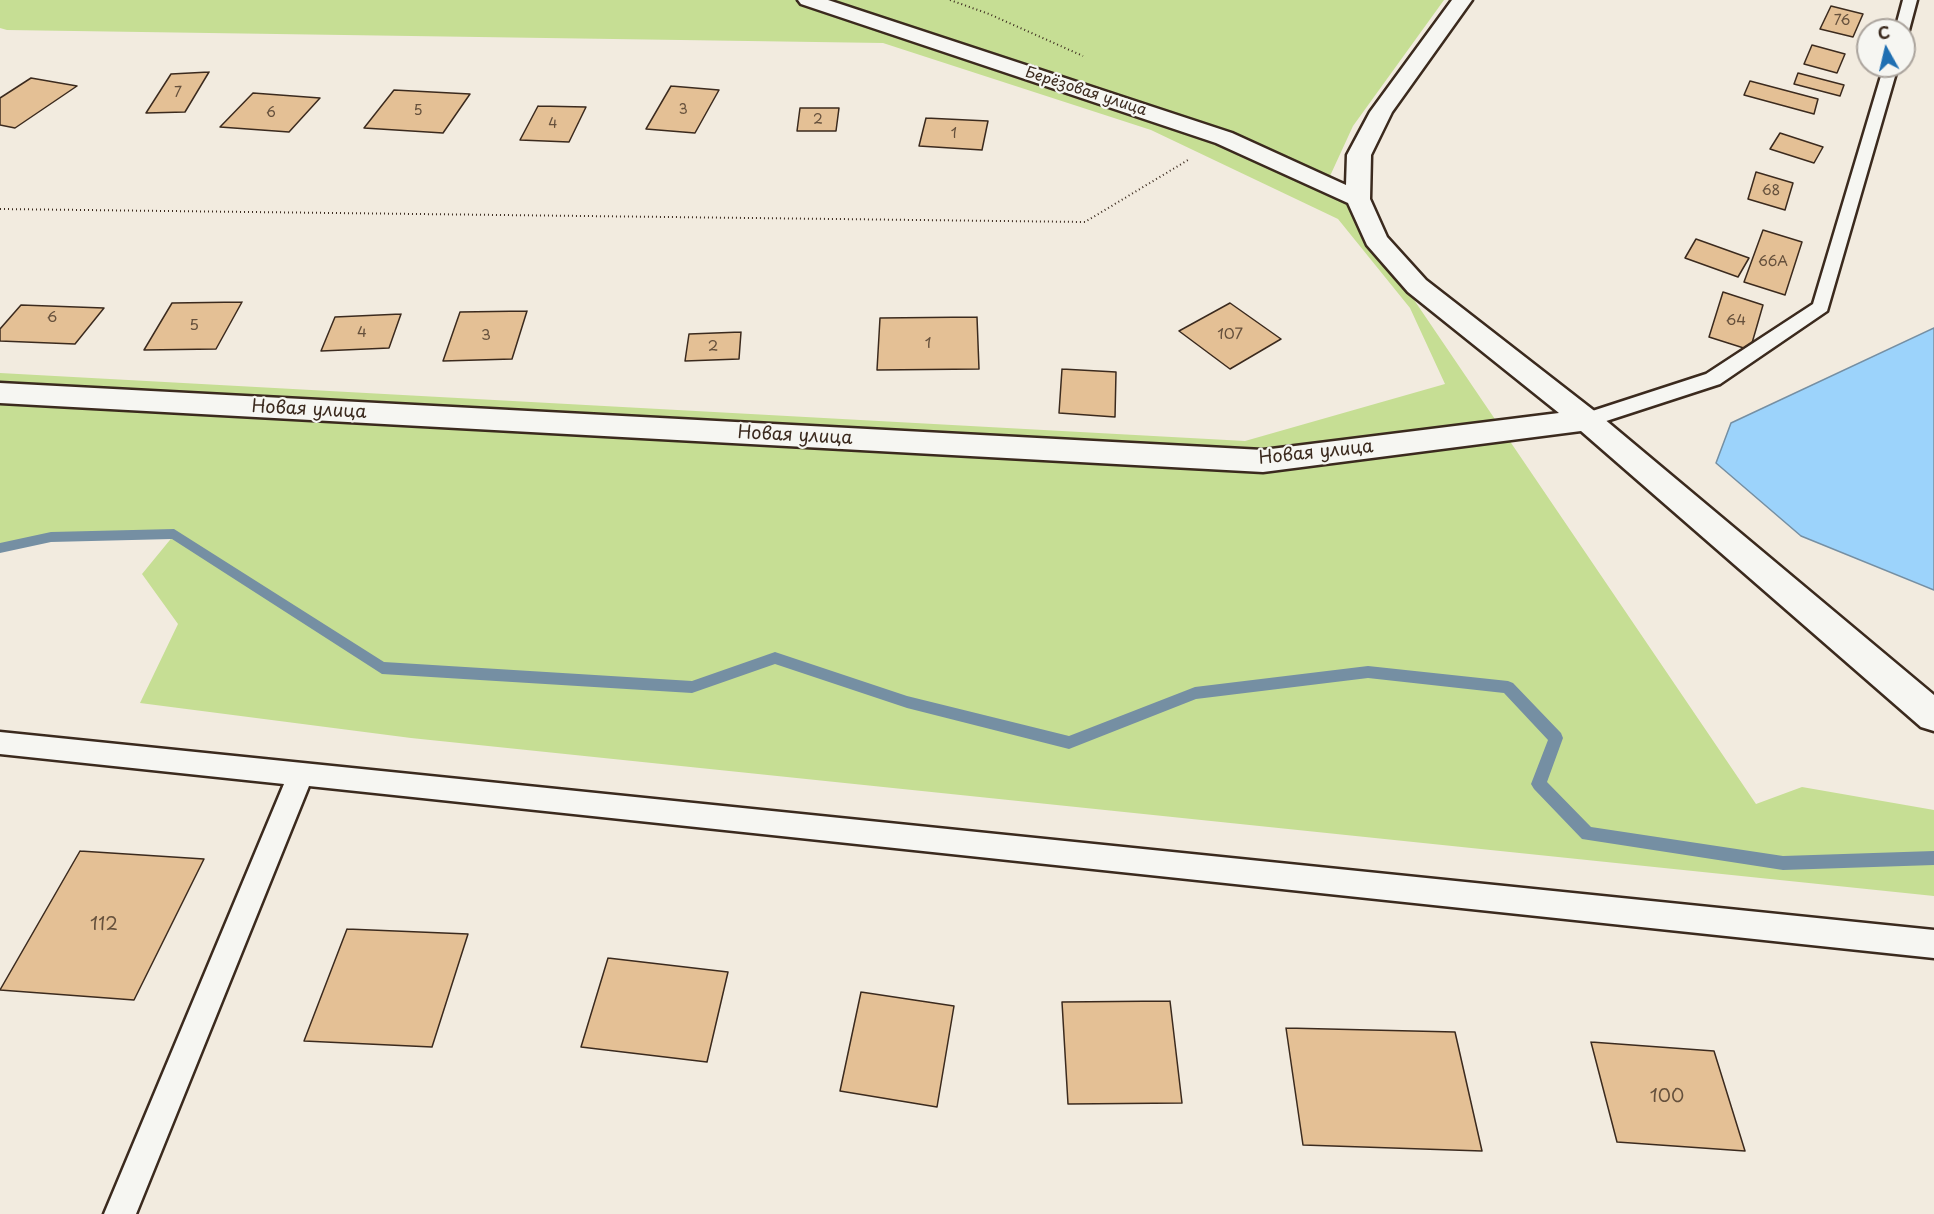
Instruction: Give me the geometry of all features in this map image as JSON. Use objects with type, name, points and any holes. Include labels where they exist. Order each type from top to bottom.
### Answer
[{"type":"street","name":"Берёзовая улица","points":[[808,0],[1224,138],[1358,199]]},
{"type":"street","points":[[1462,0],[1382,111],[1359,155],[1358,199],[1376,240],[1417,286],[1587,420],[1934,716]]},
{"type":"street","name":"Новая улица","points":[[0,393],[1263,461],[1587,420]]},
{"type":"lane","points":[[1906,18],[1911,0]]},
{"type":"lane","points":[[1587,420],[1713,379],[1821,307],[1888,78]]},
{"type":"lane","points":[[0,743],[1934,944]]},
{"type":"lane","points":[[120,1214],[301,774]]},
{"type":"path","points":[[950,0],[989,14],[1087,58]]},
{"type":"path","points":[[0,209],[1085,222],[1224,138]]},
{"type":"green space","points":[[0,0],[1444,0],[1353,126],[1330,176],[1756,804],[1802,787],[1934,810],[1934,896],[411,738],[140,703],[178,624],[142,574],[174,535],[51,537],[0,548],[0,373],[1245,441],[1445,384],[1410,308],[1338,219],[1151,130],[883,43],[7,30],[0,28]]},
{"type":"water","points":[[1934,328],[1934,590],[1801,536],[1716,463],[1731,423]]},
{"type":"building","points":[[1831,6],[1863,14],[1861,18],[1856,18],[1856,30],[1853,37],[1820,29]]},
{"type":"building","points":[[1812,45],[1845,54],[1837,73],[1804,64]]},
{"type":"building","points":[[209,72],[185,112],[146,113],[171,74]]},
{"type":"building","points":[[1798,73],[1844,85],[1840,96],[1794,84]]},
{"type":"building","points":[[31,78],[77,86],[15,128],[0,125],[0,98]]},
{"type":"building","points":[[1750,81],[1818,99],[1814,114],[1744,95]]},
{"type":"building","points":[[671,86],[719,90],[695,133],[646,129]]},
{"type":"building","points":[[394,90],[470,94],[443,133],[364,128]]},
{"type":"building","points":[[253,93],[320,98],[289,132],[220,127]]},
{"type":"building","points":[[538,106],[586,107],[569,142],[520,140]]},
{"type":"building","points":[[800,108],[839,108],[836,131],[797,131]]},
{"type":"building","points":[[926,118],[988,121],[982,150],[919,146]]},
{"type":"building","points":[[1780,133],[1823,147],[1814,163],[1770,149]]},
{"type":"building","points":[[1756,172],[1793,183],[1785,210],[1748,199]]},
{"type":"building","points":[[1763,230],[1802,242],[1785,295],[1744,282]]},
{"type":"building","points":[[1696,239],[1749,258],[1738,277],[1685,258]]},
{"type":"building","points":[[1723,292],[1763,305],[1750,350],[1709,337]]},
{"type":"building","points":[[242,302],[216,349],[144,350],[172,303]]},
{"type":"building","points":[[1230,303],[1281,339],[1230,369],[1179,331]]},
{"type":"building","points":[[21,305],[104,308],[75,344],[0,341],[0,329]]},
{"type":"building","points":[[527,311],[512,359],[443,361],[460,312]]},
{"type":"building","points":[[401,314],[389,348],[321,351],[335,317]]},
{"type":"building","points":[[977,317],[979,369],[877,370],[880,318]]},
{"type":"building","points":[[741,332],[739,359],[685,361],[689,334]]},
{"type":"building","points":[[1062,369],[1116,372],[1115,417],[1059,413]]},
{"type":"building","points":[[80,851],[204,859],[134,1000],[0,990]]},
{"type":"building","points":[[347,929],[468,934],[432,1047],[304,1041]]},
{"type":"building","points":[[608,958],[728,972],[707,1062],[581,1047]]},
{"type":"building","points":[[861,992],[954,1006],[937,1107],[840,1091]]},
{"type":"building","points":[[1170,1001],[1182,1103],[1068,1104],[1062,1002]]},
{"type":"building","points":[[1286,1028],[1455,1032],[1482,1151],[1303,1145]]},
{"type":"building","points":[[1591,1042],[1714,1051],[1745,1151],[1617,1142]]},
{"type":"waterway","points":[[0,548],[51,537],[174,534],[382,668],[692,687],[775,658],[907,702],[1069,743],[1195,693],[1368,672],[1508,687],[1556,738],[1539,784],[1587,834],[1783,863],[1934,858]]}]
